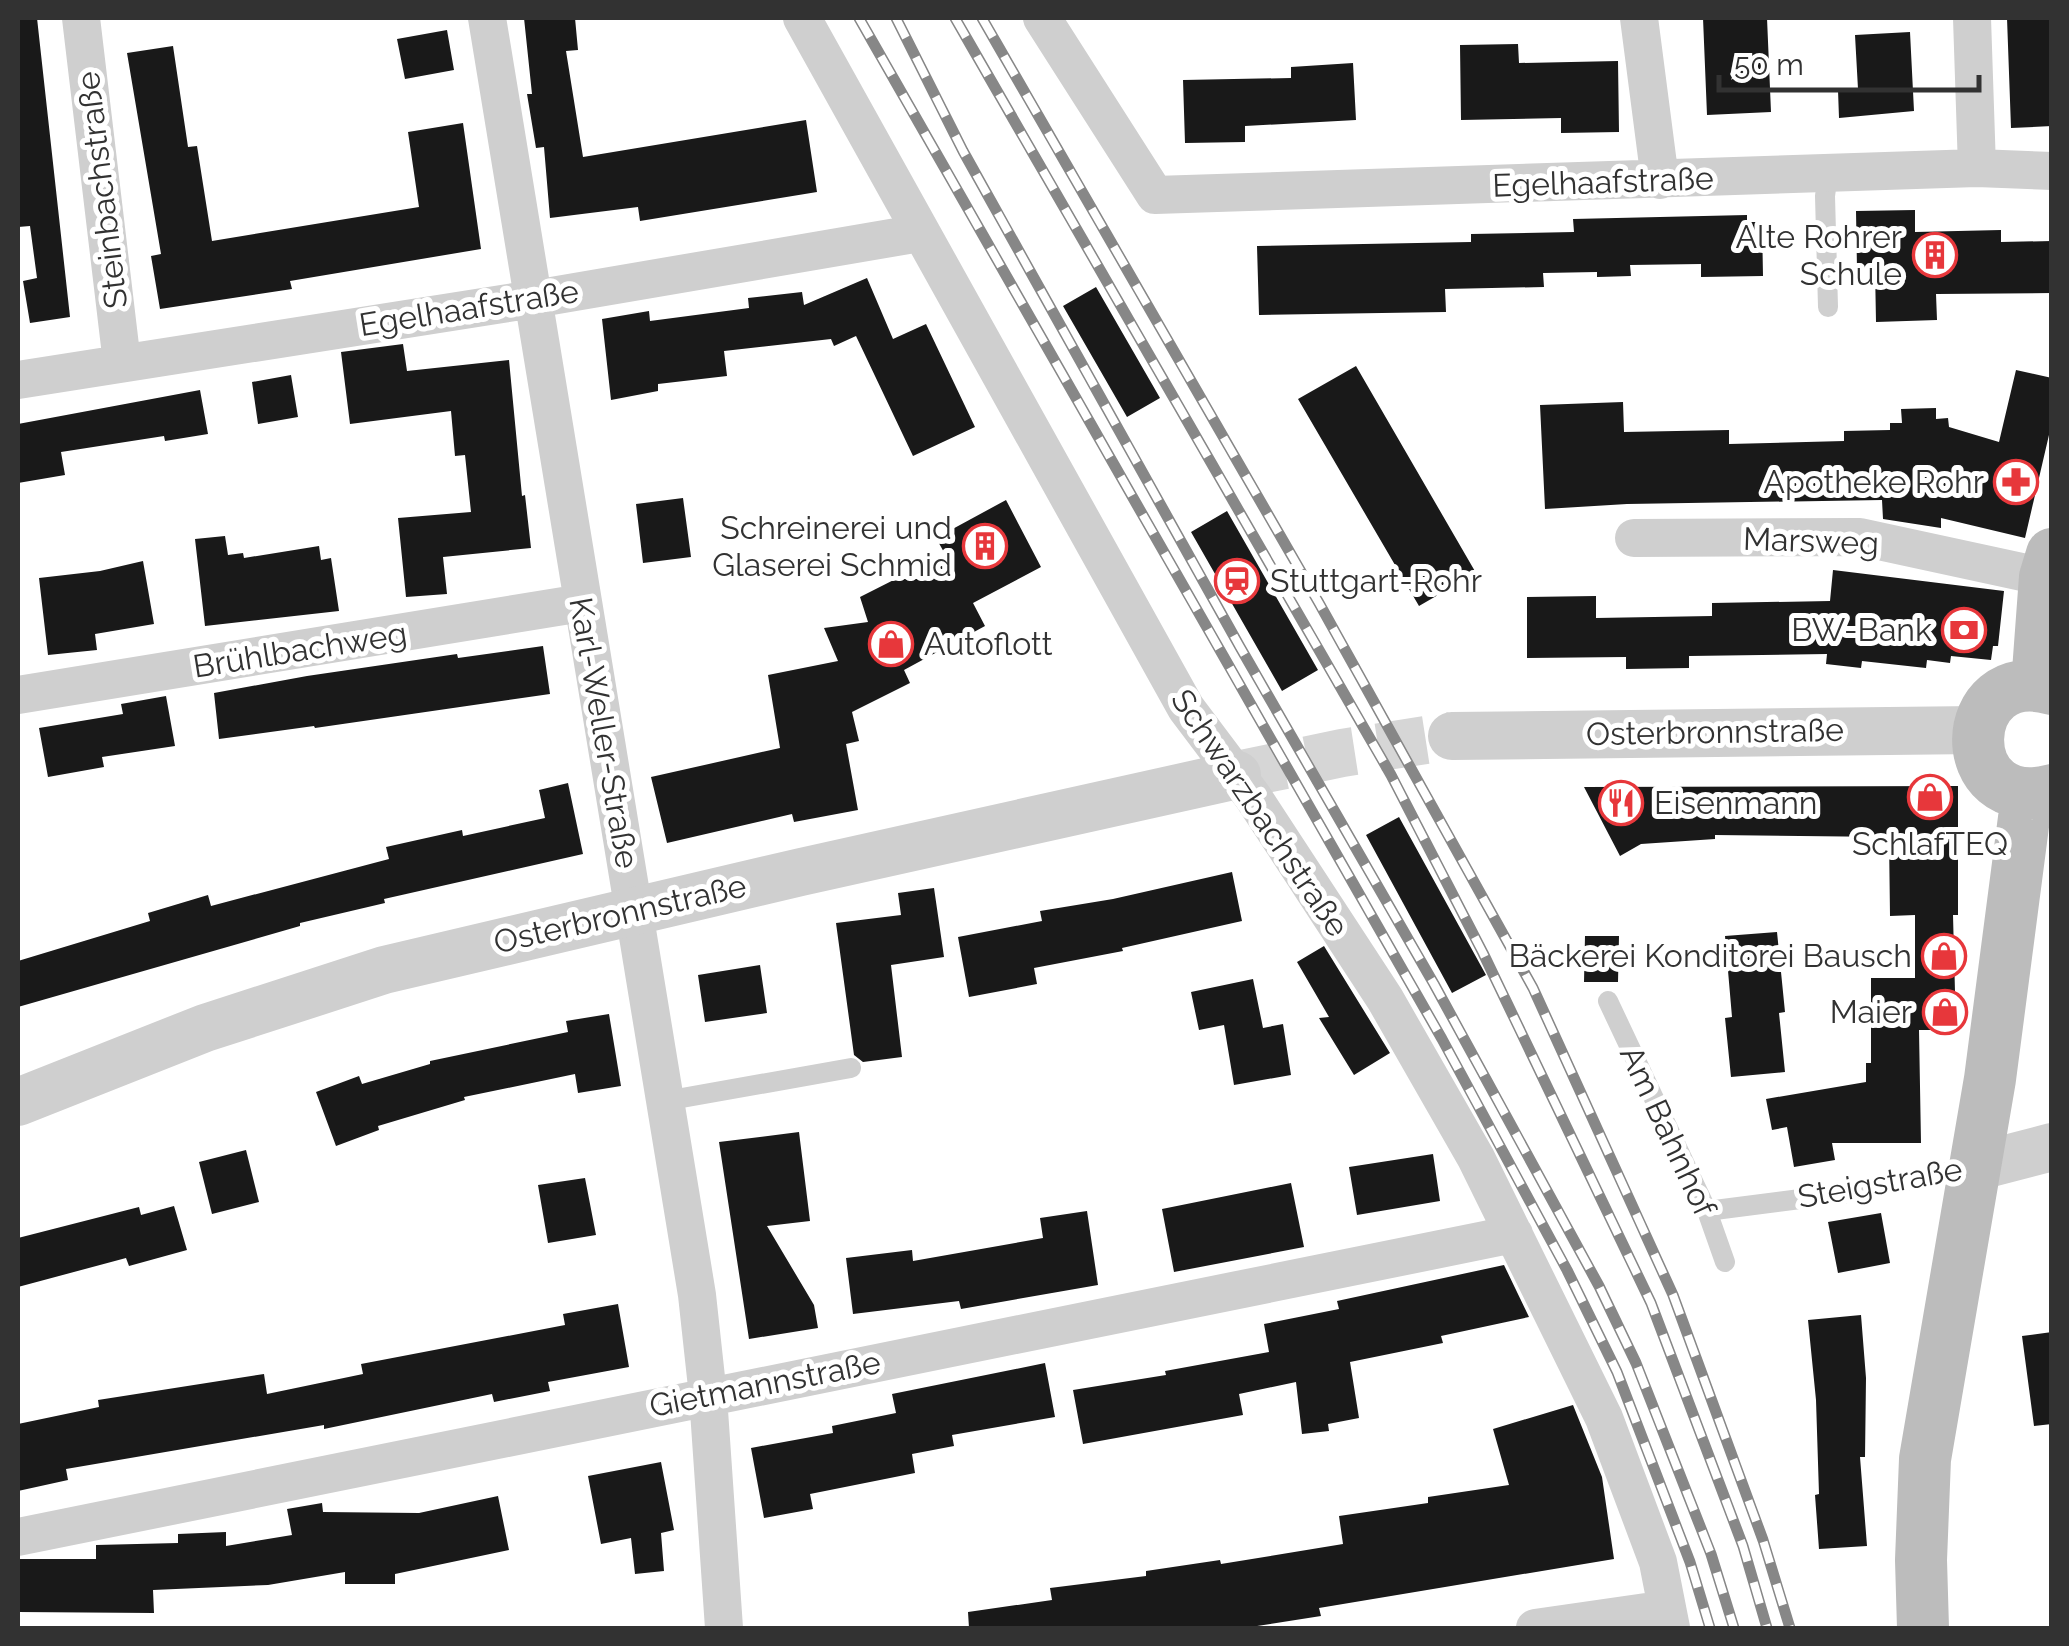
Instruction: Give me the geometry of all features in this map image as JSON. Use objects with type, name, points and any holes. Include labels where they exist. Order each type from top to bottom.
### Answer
[{"type":"main road","points":[[1922,1628],[1925,1459],[2039,793],[2006,789],[1989,775],[1978,756],[1977,730],[1982,714],[1996,697],[2042,671],[2048,566]]},
{"type":"street","name":"Steinbachstraße","points":[[82,18],[122,362]]},
{"type":"street","name":"Karl-Weller-Straße","points":[[487,18],[697,1295],[724,1628]]},
{"type":"street","name":"Schwarzbachstraße","points":[[802,18],[1186,708],[1237,775],[1385,999],[1476,1158],[1604,1418],[1658,1562],[1669,1619]]},
{"type":"street","name":"Egelhaafstraße","points":[[1042,18],[1155,195],[1976,168],[2052,171]]},
{"type":"street","points":[[1639,18],[1660,180]]},
{"type":"street","points":[[1972,18],[1976,168]]},
{"type":"street","name":"Egelhaafstraße","points":[[18,380],[534,299],[920,233]]},
{"type":"street","name":"Marsweg","points":[[1634,538],[1860,537],[2048,566]]},
{"type":"street","name":"Brühlbachweg","points":[[18,695],[582,604]]},
{"type":"street","name":"Osterbronnstraße","points":[[1452,736],[1977,730]]},
{"type":"street","name":"Osterbronnstraße","points":[[18,1102],[206,1028],[384,970],[1237,775]]},
{"type":"street","name":"Steigstraße","points":[[1975,1167],[2052,1147]]},
{"type":"street","name":"Gietmannstraße","points":[[18,1537],[1514,1234]]},
{"type":"street","points":[[1535,1628],[1669,1619]]},
{"type":"lane","points":[[1828,174],[1828,307]]},
{"type":"lane","name":"Am Bahnhof","points":[[1608,1002],[1706,1210],[1725,1262]]},
{"type":"lane","points":[[666,1100],[851,1068]]},
{"type":"lane","name":"Steigstraße","points":[[1706,1210],[1847,1193],[1975,1167]]},
{"type":"building","points":[[18,18],[37,18],[70,317],[30,323],[23,281],[37,278],[30,226],[18,227]]},
{"type":"building","points":[[524,18],[575,18],[578,50],[566,51],[583,157],[806,120],[817,192],[640,221],[638,207],[550,218],[544,147],[536,148],[527,94],[532,94]]},
{"type":"building","points":[[1703,18],[1767,18],[1771,112],[1707,115]]},
{"type":"building","points":[[2007,18],[2052,18],[2052,126],[2011,128]]},
{"type":"building","points":[[447,30],[454,70],[405,79],[397,39]]},
{"type":"building","points":[[1910,32],[1914,111],[1839,118],[1838,90],[1858,89],[1855,35]]},
{"type":"building","points":[[1518,44],[1519,63],[1618,61],[1619,132],[1561,133],[1561,118],[1461,120],[1460,45]]},
{"type":"building","points":[[173,46],[188,147],[197,146],[212,241],[419,207],[408,132],[463,123],[481,249],[290,281],[292,289],[160,309],[151,256],[161,254],[127,53]]},
{"type":"building","points":[[1353,63],[1356,120],[1245,126],[1245,142],[1185,143],[1183,80],[1291,78],[1291,67]]},
{"type":"building","name":"Alte Rohrer Schule","points":[[1915,210],[1915,232],[2001,230],[2001,242],[2052,241],[2052,293],[1936,294],[1937,320],[1876,322],[1875,268],[1857,269],[1856,211]]},
{"type":"building","points":[[1747,215],[1747,222],[1762,222],[1763,276],[1701,277],[1701,264],[1630,265],[1631,276],[1543,273],[1544,287],[1445,289],[1446,312],[1259,315],[1257,246],[1471,242],[1471,234],[1574,232],[1573,219]]},
{"type":"building","points":[[867,278],[893,339],[926,324],[975,427],[913,456],[856,336],[834,346],[831,339],[724,351],[727,376],[658,384],[658,391],[611,400],[602,319],[649,311],[650,321],[749,308],[748,298],[802,292],[804,305]]},
{"type":"building","points":[[1096,287],[1160,398],[1127,417],[1063,306]]},
{"type":"building","points":[[403,344],[407,371],[509,360],[531,548],[443,557],[447,594],[406,597],[398,518],[471,512],[465,455],[455,456],[451,411],[350,424],[341,352]]},
{"type":"building","points":[[1356,366],[1476,573],[1419,606],[1298,399]]},
{"type":"building","points":[[2016,370],[2052,378],[2052,422],[2025,538],[1941,518],[1941,528],[1883,519],[1882,500],[1545,509],[1540,405],[1623,402],[1624,432],[1729,430],[1729,444],[1844,441],[1844,431],[1890,430],[1890,423],[1902,423],[1901,409],[1936,408],[1936,419],[1948,418],[1949,427],[1999,442]]},
{"type":"building","points":[[291,375],[298,417],[258,424],[252,382]]},
{"type":"building","points":[[200,390],[208,434],[165,441],[164,436],[61,452],[65,475],[18,483],[18,424]]},
{"type":"building","points":[[683,498],[691,557],[643,563],[636,504]]},
{"type":"building","points":[[1006,500],[1041,567],[973,603],[985,626],[904,670],[910,683],[852,712],[859,741],[846,744],[858,810],[794,822],[792,814],[667,843],[651,777],[780,748],[768,675],[838,661],[824,628],[868,622],[860,597],[945,554],[936,538]]},
{"type":"building","points":[[1227,511],[1318,670],[1282,691],[1191,532]]},
{"type":"building","points":[[225,536],[228,555],[243,553],[244,558],[319,546],[321,560],[331,558],[339,611],[205,626],[195,539]]},
{"type":"building","points":[[143,561],[154,624],[95,634],[97,650],[48,655],[39,578]]},
{"type":"building","points":[[1833,570],[2004,591],[1998,646],[1993,646],[1991,660],[1951,656],[1950,663],[1927,660],[1926,668],[1862,661],[1861,668],[1826,664],[1827,654],[1689,656],[1689,668],[1626,669],[1626,657],[1527,658],[1527,597],[1596,596],[1596,618],[1712,616],[1712,603],[1830,601]]},
{"type":"building","points":[[543,646],[550,694],[219,739],[214,693],[457,654],[458,658]]},
{"type":"building","points":[[166,696],[175,746],[102,757],[104,767],[48,777],[39,728],[123,714],[121,704]]},
{"type":"building","points":[[568,783],[583,854],[384,899],[385,903],[300,923],[18,1007],[18,961],[150,921],[148,913],[208,895],[211,906],[389,859],[386,847],[462,830],[463,836],[545,818],[539,790]]},
{"type":"building","points":[[1958,786],[1958,915],[1953,915],[1956,1030],[1919,1030],[1921,1143],[1832,1143],[1835,1160],[1794,1167],[1787,1127],[1772,1130],[1766,1099],[1866,1082],[1866,1063],[1871,1063],[1871,978],[1915,978],[1915,915],[1890,916],[1889,837],[1715,835],[1715,839],[1641,844],[1620,856],[1584,787]]},
{"type":"building","points":[[1399,817],[1486,975],[1452,993],[1366,835]]},
{"type":"building","points":[[1232,872],[1242,921],[1122,948],[1123,951],[1034,968],[1037,984],[969,997],[958,937],[1042,921],[1040,911]]},
{"type":"building","points":[[934,888],[944,957],[891,965],[902,1057],[863,1062],[854,1055],[836,923],[901,915],[898,893]]},
{"type":"building","points":[[1777,932],[1785,1012],[1779,1013],[1785,1072],[1731,1077],[1725,1018],[1732,1017],[1725,936]]},
{"type":"building","points":[[1585,936],[1619,936],[1618,982],[1584,982]]},
{"type":"building","points":[[1324,946],[1390,1053],[1354,1075],[1319,1018],[1329,1017],[1297,962]]},
{"type":"building","points":[[760,965],[767,1013],[705,1022],[698,975]]},
{"type":"building","points":[[1253,979],[1263,1028],[1283,1024],[1291,1075],[1234,1085],[1224,1025],[1199,1030],[1191,992]]},
{"type":"building","points":[[609,1014],[621,1086],[578,1093],[575,1074],[464,1097],[465,1100],[378,1126],[379,1130],[336,1146],[316,1092],[359,1076],[362,1084],[430,1061],[568,1032],[566,1021]]},
{"type":"building","points":[[799,1132],[810,1221],[767,1226],[814,1305],[818,1328],[749,1339],[719,1142]]},
{"type":"building","points":[[246,1150],[259,1202],[212,1214],[199,1162]]},
{"type":"building","points":[[1433,1154],[1440,1201],[1357,1215],[1349,1167]]},
{"type":"building","points":[[585,1178],[596,1235],[548,1243],[538,1185]]},
{"type":"building","points":[[1291,1183],[1304,1247],[1174,1272],[1162,1209]]},
{"type":"building","points":[[174,1206],[187,1250],[129,1266],[126,1258],[18,1287],[18,1238],[139,1207],[141,1215]]},
{"type":"building","points":[[1087,1211],[1098,1285],[961,1309],[959,1301],[853,1314],[846,1258],[912,1250],[913,1261],[1043,1238],[1040,1218]]},
{"type":"building","points":[[1881,1213],[1890,1263],[1838,1273],[1828,1222]]},
{"type":"building","points":[[1504,1265],[1529,1317],[1441,1336],[1443,1343],[1350,1362],[1359,1418],[1328,1424],[1329,1431],[1302,1434],[1296,1382],[1239,1394],[1243,1415],[1083,1444],[1073,1390],[1269,1352],[1264,1324],[1339,1309],[1337,1301]]},
{"type":"building","points":[[618,1304],[629,1367],[548,1382],[550,1391],[494,1402],[492,1394],[324,1429],[324,1425],[66,1469],[68,1480],[18,1491],[18,1424],[99,1407],[98,1400],[264,1374],[267,1394],[363,1374],[361,1364],[565,1325],[563,1314]]},
{"type":"building","points":[[1861,1315],[1866,1378],[1865,1457],[1860,1457],[1867,1546],[1819,1549],[1816,1400],[1808,1320]]},
{"type":"building","points":[[2052,1332],[2052,1424],[2034,1426],[2022,1336]]},
{"type":"building","points":[[1045,1363],[1055,1417],[952,1435],[954,1446],[912,1454],[915,1473],[810,1494],[813,1509],[764,1518],[751,1448],[833,1433],[832,1426],[896,1413],[892,1394]]},
{"type":"building","points":[[1573,1405],[1602,1477],[1614,1559],[1319,1608],[1321,1616],[1244,1628],[969,1628],[968,1612],[1052,1600],[1050,1588],[1343,1544],[1339,1516],[1428,1503],[1428,1497],[1509,1485],[1493,1429]]},
{"type":"building","points":[[661,1462],[674,1530],[661,1533],[664,1571],[635,1574],[631,1538],[601,1544],[588,1476]]},
{"type":"building","points":[[498,1496],[509,1550],[395,1574],[395,1584],[345,1584],[345,1572],[268,1585],[153,1590],[154,1613],[18,1612],[18,1559],[96,1559],[96,1545],[178,1543],[178,1534],[226,1532],[226,1546],[292,1535],[287,1509],[322,1503],[323,1512],[419,1513]]},
{"type":"tunnel","points":[[1237,775],[1452,736]]},
{"type":"railway","points":[[859,18],[1442,1039],[1567,1270],[1617,1372],[1690,1562],[1710,1628]]},
{"type":"railway","points":[[896,18],[963,151],[1240,647],[1434,984],[1599,1286],[1636,1363],[1711,1554],[1734,1628]]},
{"type":"railway","points":[[955,18],[1391,775],[1483,953],[1651,1303],[1743,1546],[1767,1628]]},
{"type":"railway","points":[[982,18],[1319,603],[1533,988],[1673,1295],[1763,1540],[1790,1628]]},
{"type":"place","name":"Alte Rohrer Schule","points":[[1935,255]]},
{"type":"place","name":"Apotheke Rohr","points":[[2016,482]]},
{"type":"place","name":"Schreinerei und Glaserei Schmid","points":[[985,546]]},
{"type":"place","name":"Stuttgart-Rohr","points":[[1237,581]]},
{"type":"place","name":"BW-Bank","points":[[1964,630]]},
{"type":"place","name":"Autoflott","points":[[891,644]]},
{"type":"place","name":"SchlafTEQ","points":[[1930,797]]},
{"type":"place","name":"Eisenmann","points":[[1621,803]]},
{"type":"place","name":"Bäckerei Konditorei Bausch","points":[[1944,956]]},
{"type":"place","name":"Maier","points":[[1945,1012]]}]
